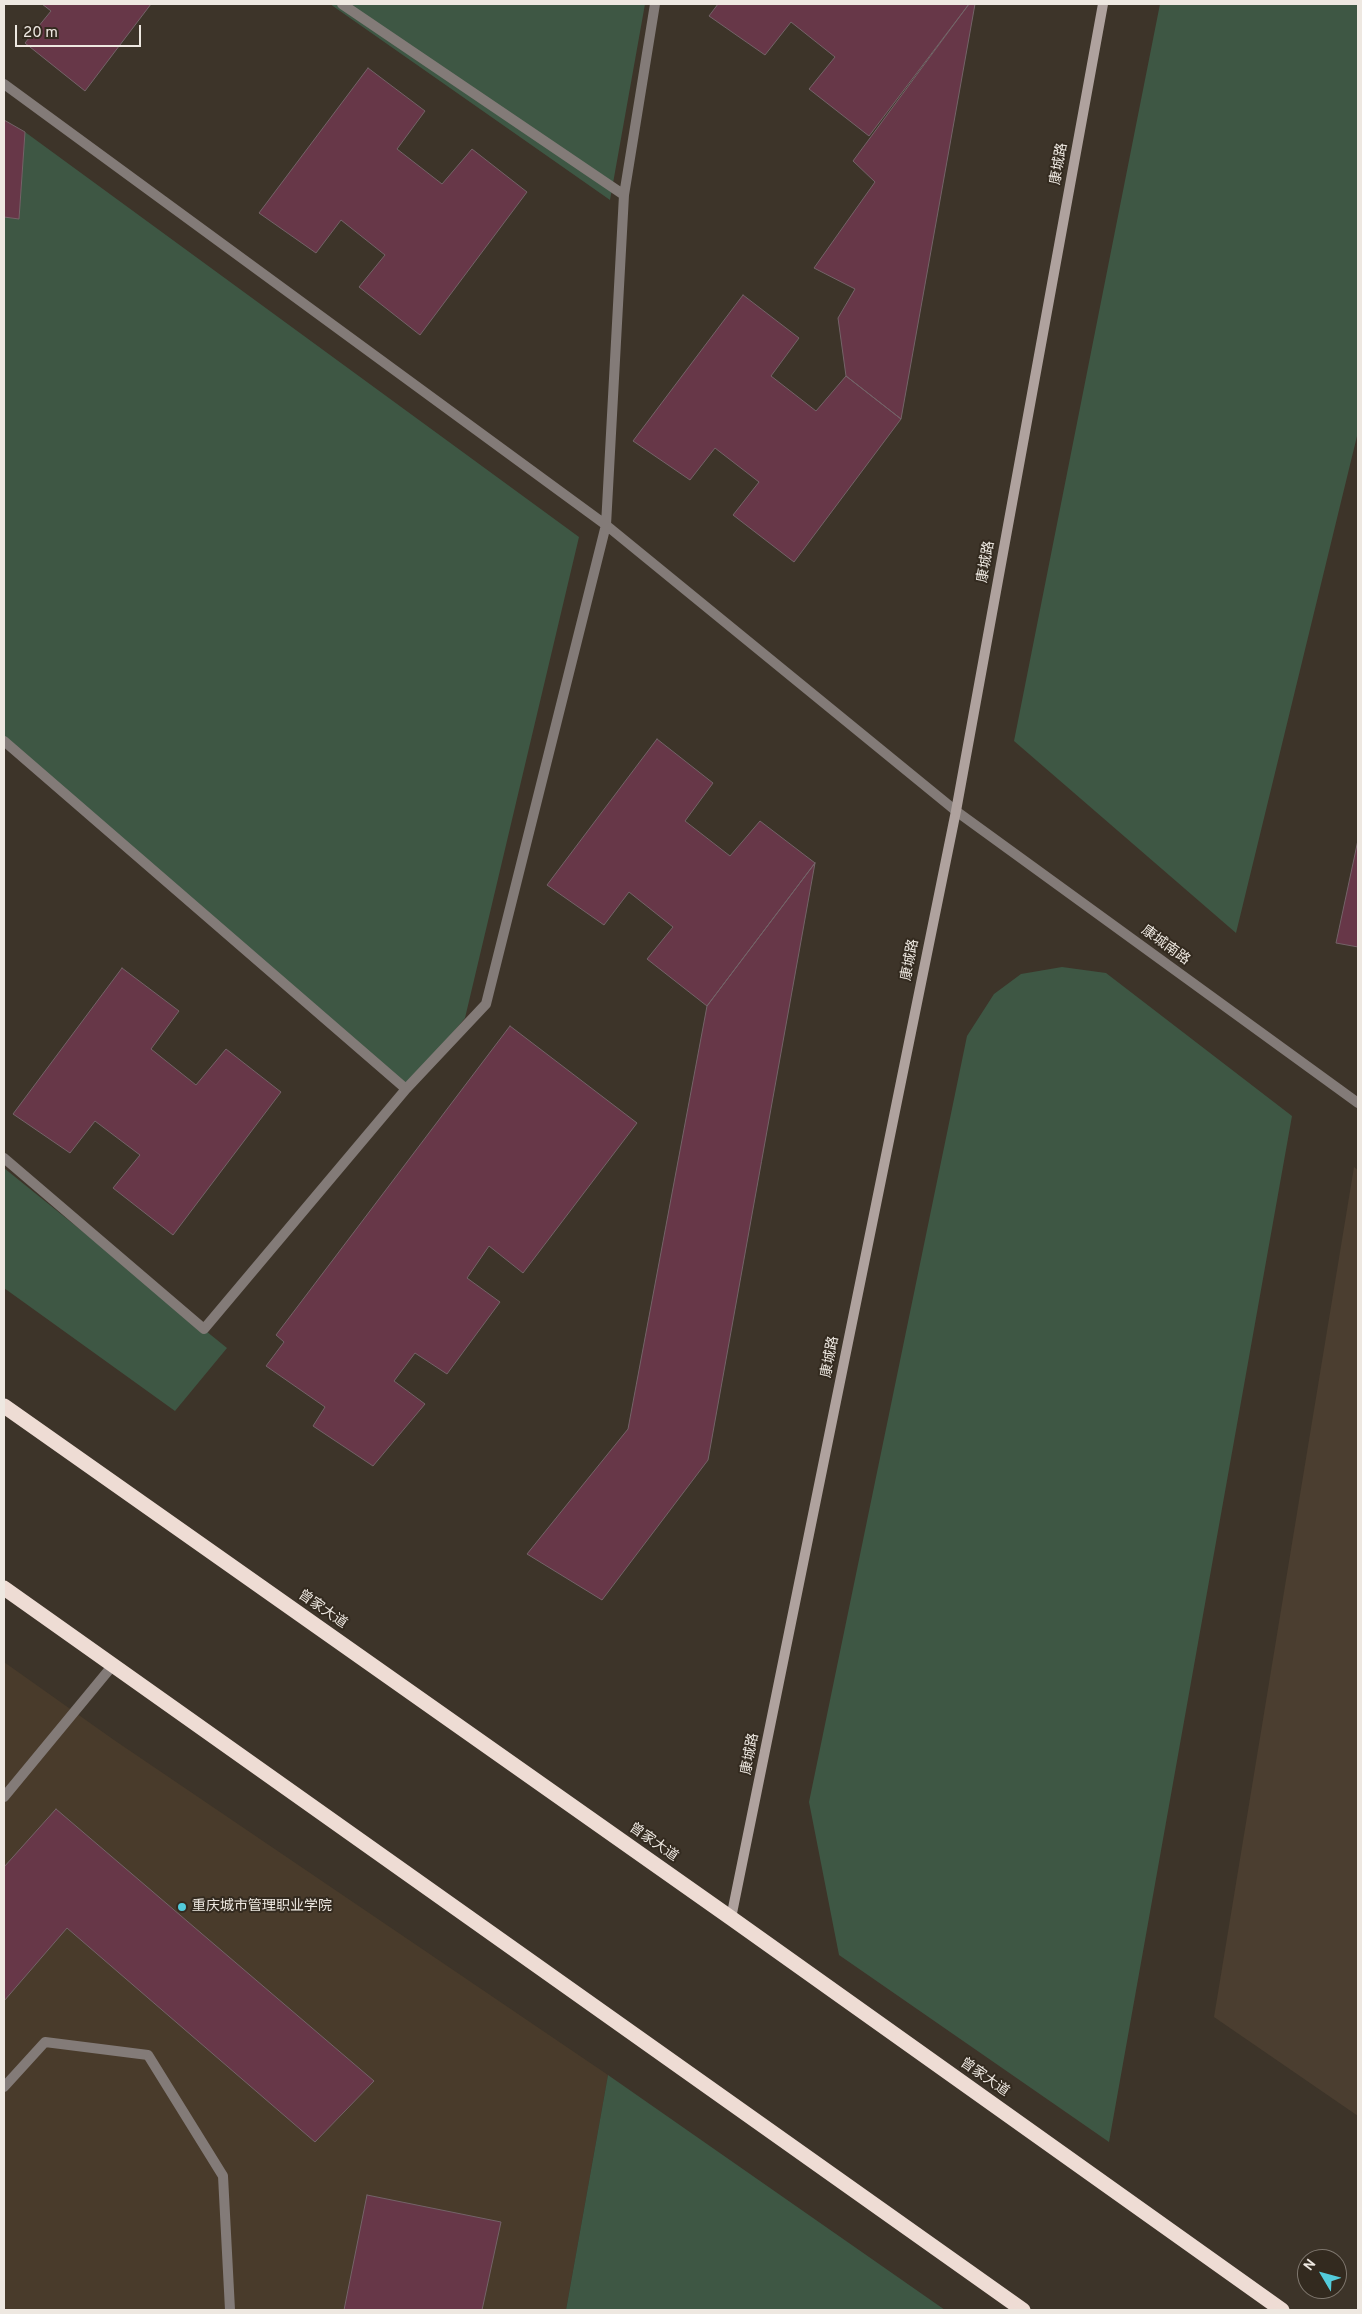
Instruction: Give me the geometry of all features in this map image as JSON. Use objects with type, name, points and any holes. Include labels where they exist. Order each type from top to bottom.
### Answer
[{"type":"highway","name":"曾家大道","points":[[4,1406],[732,1918],[1282,2310]]},
{"type":"highway","points":[[4,1588],[1023,2310]]},
{"type":"street","points":[[342,4],[624,196]]},
{"type":"street","points":[[4,1158],[204,1329],[406,1089],[486,1004],[606,525],[624,196],[655,4]]},
{"type":"street","name":"康城路","points":[[732,1918],[956,811],[1103,4]]},
{"type":"street","name":"康城南路","points":[[4,84],[606,525],[956,811],[1358,1103]]},
{"type":"street","points":[[4,741],[406,1089]]},
{"type":"street","points":[[4,1797],[113,1665]]},
{"type":"street","points":[[4,2087],[46,2042],[148,2055],[223,2176],[230,2310]]},
{"type":"shaded area","points":[[1354,1167],[1358,1170],[1358,2116],[1214,2017]]},
{"type":"shaded area","name":"重庆城市管理职业学院","points":[[4,1662],[114,1740],[608,2075],[566,2310],[4,2310]]},
{"type":"green space","points":[[330,4],[645,4],[610,200]]},
{"type":"green space","points":[[1160,4],[1358,4],[1358,432],[1236,933],[1014,741]]},
{"type":"green space","points":[[25,132],[579,537],[465,1018],[406,1089],[4,741],[4,217],[19,219]]},
{"type":"green space","points":[[1062,967],[1106,973],[1292,1116],[1109,2142],[839,1955],[809,1802],[967,1036],[994,994],[1021,974]]},
{"type":"green space","points":[[4,1168],[227,1348],[175,1411],[4,1288]]},
{"type":"green space","points":[[608,2075],[945,2310],[566,2310]]},
{"type":"building","points":[[42,4],[151,4],[85,91],[25,43],[51,11]]},
{"type":"building","points":[[718,4],[969,4],[869,136],[809,89],[835,57],[791,22],[765,55],[709,16]]},
{"type":"building","points":[[969,4],[975,4],[901,419],[846,376],[838,318],[855,289],[814,268],[875,182],[853,161]]},
{"type":"building","points":[[368,68],[425,111],[397,149],[442,184],[472,149],[527,192],[420,335],[359,287],[385,255],[341,220],[316,253],[259,213]]},
{"type":"building","points":[[4,120],[25,132],[19,219],[4,217]]},
{"type":"building","points":[[743,295],[799,338],[771,376],[816,411],[846,376],[901,419],[794,562],[733,515],[759,482],[715,448],[690,480],[633,441]]},
{"type":"building","points":[[657,739],[713,783],[685,821],[730,856],[760,821],[815,863],[707,1006],[647,959],[673,927],[629,892],[604,925],[547,885]]},
{"type":"building","points":[[1358,840],[1358,947],[1336,943]]},
{"type":"building","points":[[815,863],[708,1460],[602,1600],[527,1554],[628,1429],[707,1006]]},
{"type":"building","points":[[122,968],[179,1011],[151,1049],[196,1085],[226,1049],[281,1092],[173,1235],[113,1188],[140,1155],[95,1121],[70,1153],[13,1114]]},
{"type":"building","points":[[510,1026],[637,1123],[523,1273],[489,1246],[467,1278],[500,1302],[447,1374],[415,1353],[394,1381],[425,1404],[373,1466],[313,1426],[325,1407],[266,1366],[284,1342],[276,1335]]},
{"type":"building","points":[[56,1809],[374,2081],[315,2142],[67,1928],[4,2001],[4,1867]]},
{"type":"building","points":[[367,2195],[501,2222],[482,2310],[344,2310]]},
{"type":"place","name":"重庆城市管理职业学院","points":[[182,1907]]}]
